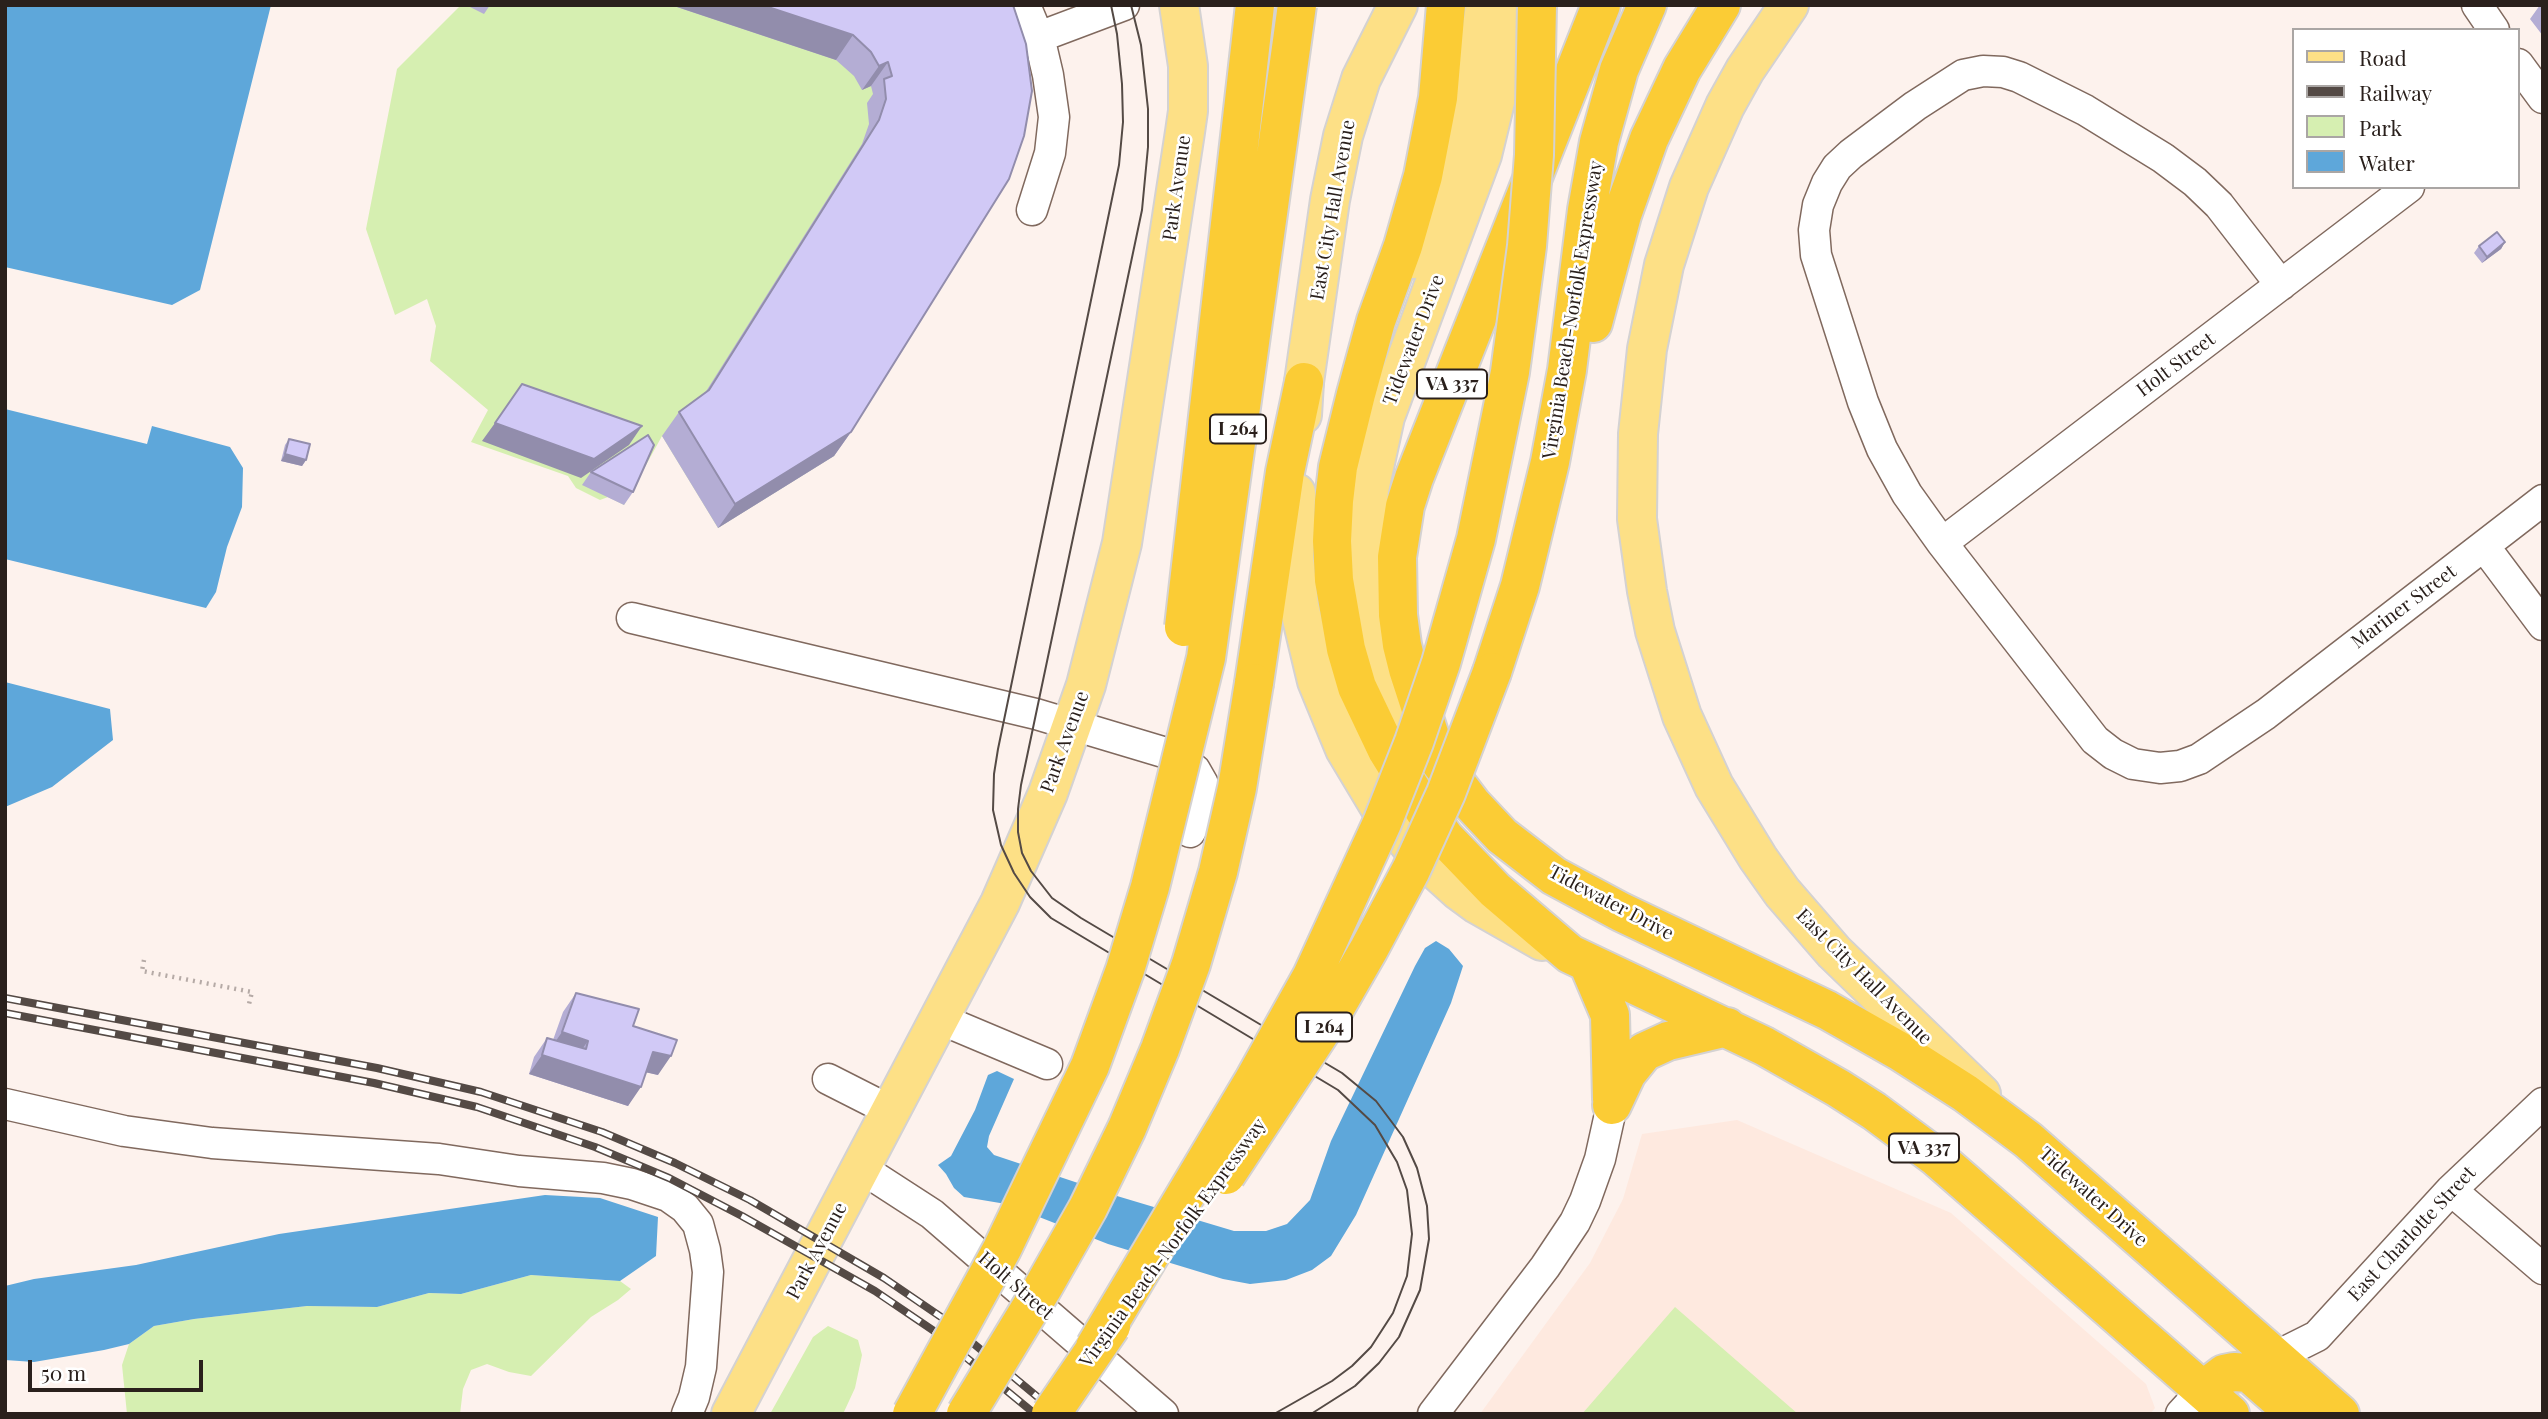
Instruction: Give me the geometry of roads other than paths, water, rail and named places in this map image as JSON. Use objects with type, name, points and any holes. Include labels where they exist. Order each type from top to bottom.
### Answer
[{"type":"highway","points":[[1175,840],[1255,5]]},
{"type":"highway","name":"I 264","points":[[912,1414],[1002,1249],[1090,1066],[1175,840],[1206,658],[1297,5]]},
{"type":"highway","name":"VA 337","points":[[1393,328],[1403,246],[1423,176],[1438,98],[1446,5]]},
{"type":"highway","points":[[1095,1347],[1254,1080],[1317,966],[1387,811],[1441,663],[1476,539],[1510,372],[1527,246],[1534,155],[1537,5]]},
{"type":"highway","name":"Virginia Beach-Norfolk Expressway","points":[[1051,1414],[1095,1347],[1214,1192],[1348,986],[1391,909],[1433,822],[1470,733],[1522,576],[1550,463],[1567,370],[1593,172],[1607,107],[1619,70],[1647,5]]},
{"type":"highway","points":[[1550,463],[1591,331],[1622,215],[1644,150],[1682,69],[1721,5]]},
{"type":"highway","name":"VA 337","points":[[1437,758],[1402,645],[1398,615],[1397,557],[1405,506],[1598,14]]},
{"type":"highway","name":"Tidewater Drive","points":[[1393,328],[1356,394],[1338,467],[1332,541],[1339,616],[1357,687],[1387,750],[1418,801],[1445,838],[1495,890],[1579,958],[1727,1027],[1838,1087],[1907,1135],[1977,1192],[2205,1406]]},
{"type":"highway","points":[[966,1414],[1088,1208],[1127,1128],[1191,964],[1218,872],[1237,788],[1285,472],[1304,382]]},
{"type":"highway","name":"Tidewater Drive","points":[[1437,758],[1472,804],[1502,836],[1554,876],[1581,892],[1861,1028],[1965,1093],[2028,1140],[2340,1414]]},
{"type":"highway","points":[[1579,958],[1610,1015],[1612,1105]]},
{"type":"highway","points":[[1612,1105],[1627,1073],[1644,1052],[1668,1041],[1727,1027]]},
{"type":"highway","points":[[2205,1406],[2224,1374],[2249,1373],[2296,1414]]},
{"type":"main road","name":"Park Avenue","points":[[731,1414],[940,1019],[1014,873],[1048,793],[1096,652],[1122,543],[1173,213],[1189,89],[1187,46],[1179,5]]},
{"type":"main road","name":"East City Hall Avenue","points":[[1398,5],[1366,68],[1343,136],[1330,200],[1304,382],[1294,516],[1296,583],[1310,657],[1345,750],[1381,809],[1399,832],[1448,882],[1496,916],[1579,958]]},
{"type":"main road","name":"Tidewater Drive","points":[[1437,758],[1412,723],[1386,663],[1373,616],[1367,565],[1367,514],[1385,417],[1393,328],[1449,168],[1470,90],[1485,5]]},
{"type":"main road","name":"Tidewater Drive","points":[[1393,328],[1459,222],[1482,155],[1499,85],[1510,5]]},
{"type":"main road","name":"East City Hall Avenue","points":[[1789,5],[1745,71],[1711,137],[1676,225],[1653,312],[1641,394],[1637,478],[1637,519],[1649,604],[1668,677],[1698,752],[1735,823],[1782,892],[1834,952],[2028,1140]]},
{"type":"street","points":[[1024,5],[1039,37],[1054,117],[1050,153],[1032,210]]},
{"type":"street","points":[[1039,37],[1125,5]]},
{"type":"street","points":[[2477,5],[2493,28]]},
{"type":"street","points":[[2520,68],[2535,94]]},
{"type":"street","name":"Mariner Street","points":[[2281,285],[2219,205],[2195,182],[2163,158],[2085,110],[2019,77],[2003,72],[1983,71],[1963,75],[1851,153],[1837,167],[1827,183],[1818,205],[1814,230],[1816,255],[1863,402],[1882,449],[1907,494],[2095,740],[2113,754],[2133,764],[2160,768],[2180,766],[2199,759],[2266,713],[2543,500]]},
{"type":"street","name":"Holt Street","points":[[1942,543],[2406,189]]},
{"type":"street","points":[[2484,546],[2543,625]]},
{"type":"street","points":[[632,618],[1036,714],[1173,755],[1195,770],[1203,784],[1202,811],[1175,840]]},
{"type":"street","points":[[940,1019],[1047,1064]]},
{"type":"street","points":[[828,1079],[891,1111]]},
{"type":"street","name":"East Charlotte Street","points":[[2275,1357],[2317,1336],[2451,1190],[2543,1103]]},
{"type":"street","points":[[5,1104],[124,1131],[212,1143],[439,1159],[519,1171],[603,1178],[668,1196],[685,1208],[698,1224],[708,1272],[701,1367],[687,1414]]},
{"type":"street","points":[[1433,1414],[1545,1267],[1575,1222],[1600,1159],[1612,1105]]},
{"type":"street","name":"Holt Street","points":[[860,1168],[932,1214],[1163,1414]]},
{"type":"street","points":[[2451,1190],[2543,1269]]},
{"type":"water","points":[[5,5],[271,5],[200,290],[172,305],[5,267]]},
{"type":"water","points":[[5,409],[147,444],[152,426],[230,447],[243,468],[242,507],[227,547],[216,592],[206,608],[5,559]]},
{"type":"water","points":[[5,682],[110,709],[113,740],[52,787],[5,807]]},
{"type":"water","points":[[1436,941],[1449,949],[1463,966],[1451,1003],[1356,1215],[1331,1256],[1312,1270],[1286,1280],[1250,1284],[1223,1279],[1108,1244],[1006,1204],[964,1197],[938,1165],[951,1156],[975,1110],[988,1075],[997,1071],[1014,1079],[989,1136],[987,1147],[994,1155],[1234,1231],[1266,1231],[1287,1224],[1310,1200],[1331,1141],[1415,966],[1425,948]]},
{"type":"water","points":[[545,1195],[600,1198],[658,1217],[656,1256],[620,1281],[531,1275],[461,1294],[429,1293],[377,1307],[307,1306],[194,1319],[154,1326],[129,1344],[104,1350],[34,1362],[5,1360],[5,1286],[34,1279],[136,1265],[279,1234]]},
{"type":"tram line","points":[[1111,5],[1122,84],[1123,122],[1119,165],[998,749],[993,810],[1001,845],[1014,873],[1030,897],[1051,918],[1338,1090],[1375,1125],[1397,1162],[1407,1190],[1412,1234],[1407,1276],[1393,1313],[1371,1347],[1352,1366],[1332,1381],[1274,1414]]},
{"type":"tram line","points":[[1131,5],[1141,45],[1148,109],[1148,147],[1142,210],[1021,785],[1018,832],[1022,853],[1031,871],[1052,898],[1081,918],[1342,1073],[1376,1101],[1403,1137],[1417,1168],[1427,1206],[1429,1239],[1420,1290],[1399,1337],[1379,1363],[1355,1386],[1311,1414]]},
{"type":"railway","points":[[5,998],[377,1068],[481,1092],[602,1132],[675,1163],[750,1200],[884,1278],[944,1319],[1058,1414]]},
{"type":"railway","points":[[5,1013],[374,1083],[477,1107],[595,1147],[669,1178],[875,1291],[934,1331],[1035,1414]]}]
